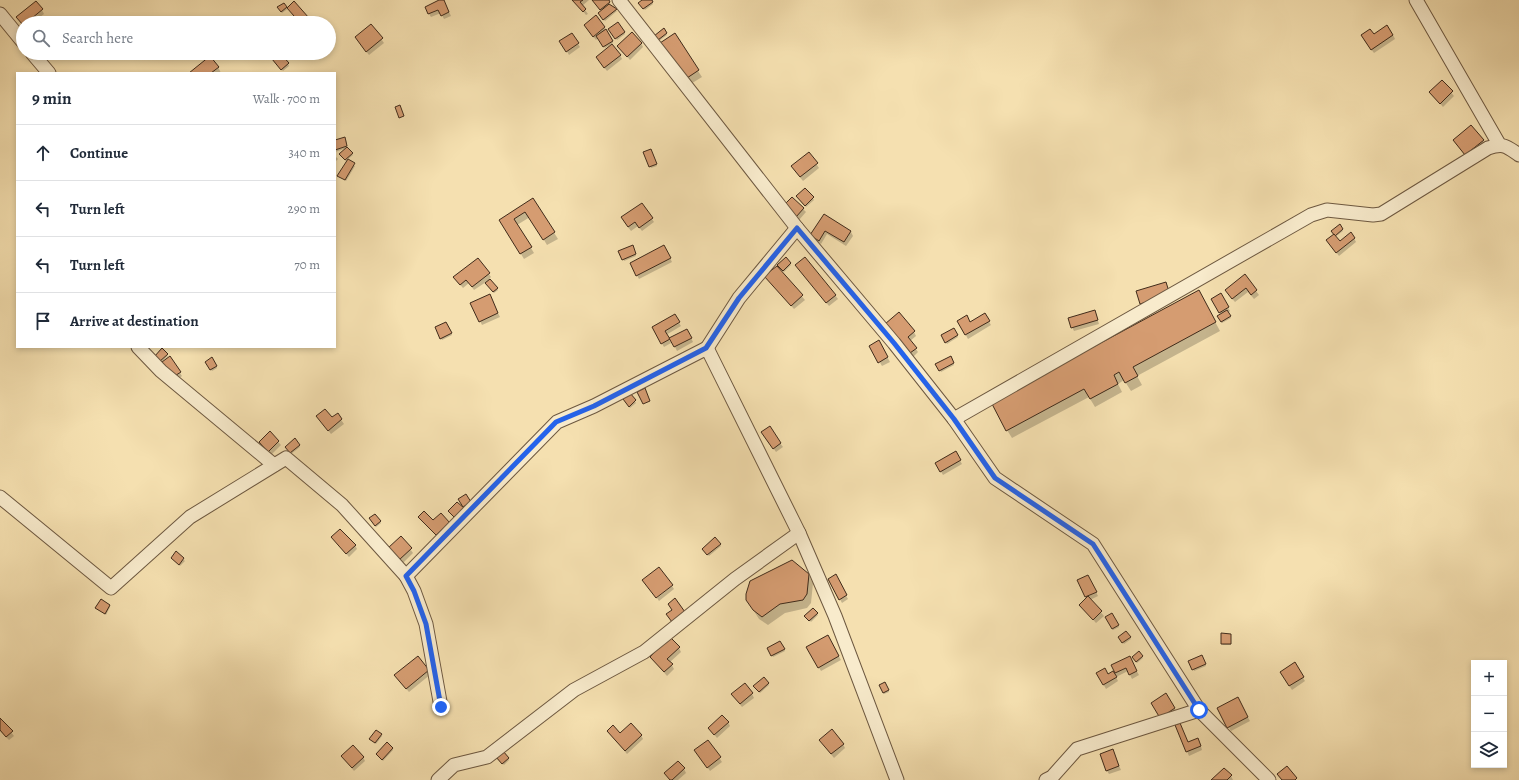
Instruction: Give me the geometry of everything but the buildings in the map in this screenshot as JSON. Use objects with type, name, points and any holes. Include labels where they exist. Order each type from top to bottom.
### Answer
[{"type":"street","points":[[1416,0],[1499,144]]},
{"type":"street","points":[[626,2],[797,228],[894,343],[954,419],[995,478],[1093,544],[1199,710],[1269,780]]},
{"type":"street","points":[[0,14],[16,33]]},
{"type":"street","points":[[38,60],[48,72]]},
{"type":"street","points":[[954,419],[1311,215],[1327,210],[1373,216],[1381,214],[1488,148],[1499,144],[1506,146],[1519,155]]},
{"type":"street","points":[[406,576],[556,422],[594,406],[706,348],[739,298],[797,228]]},
{"type":"street","points":[[139,348],[161,371],[274,465]]},
{"type":"street","points":[[706,348],[798,533],[835,616],[897,780]]},
{"type":"street","points":[[0,497],[111,588],[190,517],[286,458],[342,505],[406,576],[414,591],[426,624],[441,707]]},
{"type":"street","points":[[438,780],[454,765],[487,757],[574,690],[644,652],[735,578],[798,533]]},
{"type":"street","points":[[1046,780],[1052,777],[1077,749],[1199,710]]},
{"type":"route","points":[[441,707],[426,624],[414,591],[406,576],[556,422],[594,406],[706,348],[739,298],[797,228],[894,343],[954,419],[995,478],[1093,544],[1199,710]]}]
